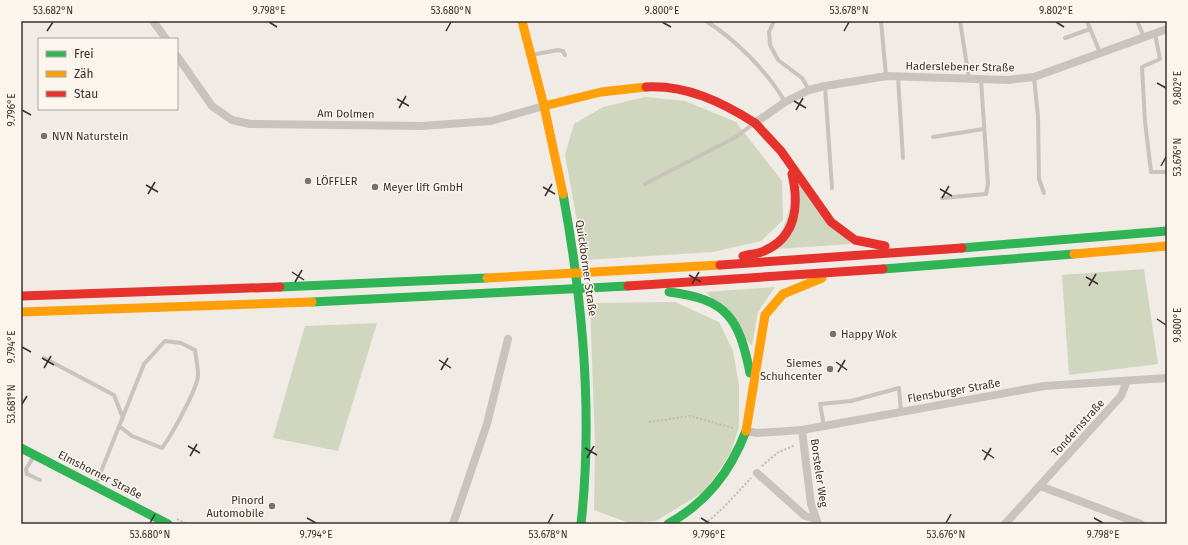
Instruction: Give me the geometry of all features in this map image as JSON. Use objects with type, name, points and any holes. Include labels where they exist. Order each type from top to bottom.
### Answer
[{"type":"main road","name":"Quickborner Straße","points":[[522,21],[544,106],[572,247],[581,322],[587,436],[586,476],[582,524]]},
{"type":"main road","points":[[544,106],[624,87],[645,85],[667,86],[688,90],[710,97],[755,123],[770,138],[825,214],[841,231],[853,239],[865,245],[948,250]]},
{"type":"main road","points":[[688,267],[767,250],[788,233],[795,215],[797,194],[789,163]]},
{"type":"main road","points":[[21,296],[451,280],[688,267],[948,250],[1167,230]]},
{"type":"main road","points":[[21,312],[356,300],[618,288],[834,273],[1167,246]]},
{"type":"main road","points":[[668,524],[686,515],[708,498],[728,472],[741,445],[746,431],[752,385],[765,315],[772,302],[781,293],[834,273]]},
{"type":"main road","points":[[618,288],[688,293],[709,300],[719,306],[729,315],[736,326],[746,349],[752,385]]},
{"type":"main road","name":"Elmshorner Straße","points":[[21,448],[168,524]]},
{"type":"street","points":[[153,21],[165,38]]},
{"type":"street","name":"Haderslebener Straße","points":[[755,123],[785,102],[809,90],[825,86],[886,76],[981,80],[1008,80],[1034,77],[1167,30]]},
{"type":"street","name":"Am Dolmen","points":[[178,57],[212,106],[232,120],[250,124],[421,126],[492,121],[544,106]]},
{"type":"street","points":[[453,524],[487,424],[508,339]]},
{"type":"street","name":"Flensburger Straße","points":[[746,431],[757,433],[802,430],[1044,386],[1167,378]]},
{"type":"street","name":"Tondernstraße","points":[[1005,524],[1121,396],[1127,381]]},
{"type":"street","name":"Borsteler Weg","points":[[802,430],[810,504],[817,522]]},
{"type":"street","name":"Borsteler Weg","points":[[757,473],[805,516],[817,522]]},
{"type":"street","points":[[1040,486],[1141,524]]},
{"type":"lane","points":[[706,21],[732,40],[769,78],[785,102]]},
{"type":"lane","points":[[774,21],[770,32],[770,45],[778,60],[802,78],[809,90]]},
{"type":"lane","points":[[881,21],[886,76]]},
{"type":"lane","points":[[960,21],[969,79]]},
{"type":"lane","points":[[1087,21],[1100,54]]},
{"type":"lane","points":[[1137,21],[1144,38]]},
{"type":"lane","points":[[1065,38],[1090,29]]},
{"type":"lane","points":[[1155,34],[1160,59],[1142,67],[1145,122],[1152,172],[1167,172]]},
{"type":"lane","points":[[531,55],[558,50],[563,51],[565,55]]},
{"type":"lane","points":[[898,77],[902,158]]},
{"type":"lane","points":[[1034,77],[1038,117],[1039,179],[1044,193]]},
{"type":"lane","points":[[942,198],[986,194],[988,184],[981,80]]},
{"type":"lane","points":[[825,86],[832,188]]},
{"type":"lane","points":[[645,184],[736,137],[755,123]]},
{"type":"lane","points":[[933,137],[984,129]]},
{"type":"lane","points":[[95,486],[122,418],[144,364],[165,341],[181,343],[194,350],[198,376],[170,438],[162,448],[132,436],[119,426]]},
{"type":"lane","points":[[44,358],[114,395],[122,418]]},
{"type":"lane","points":[[824,426],[820,404],[851,401],[899,388],[901,412]]},
{"type":"lane","points":[[35,455],[26,469],[27,474],[40,480]]},
{"type":"path","points":[[649,422],[690,416],[746,431]]},
{"type":"green space","points":[[645,97],[685,101],[736,122],[782,181],[783,220],[761,241],[713,252],[584,260],[565,155],[574,124],[603,107]]},
{"type":"green space","points":[[798,184],[851,244],[776,249]]},
{"type":"green space","points":[[1144,269],[1158,364],[1069,375],[1062,275]]},
{"type":"green space","points":[[775,287],[758,312],[752,346],[706,292]]},
{"type":"green space","points":[[675,302],[719,322],[733,351],[739,385],[739,427],[730,454],[705,491],[656,521],[629,523],[594,510],[595,445],[590,303]]},
{"type":"green space","points":[[377,323],[338,451],[273,438],[305,326]]},
{"type":"traffic: fast","points":[[563,194],[576,276],[584,359],[586,442],[581,524]]},
{"type":"traffic: fast","points":[[962,248],[1167,231]]},
{"type":"traffic: fast","points":[[883,269],[1074,254]]},
{"type":"traffic: fast","points":[[280,287],[487,278]]},
{"type":"traffic: fast","points":[[312,302],[628,286]]},
{"type":"traffic: fast","points":[[669,292],[689,295],[705,300],[717,306],[727,314],[735,325],[741,338],[750,373]]},
{"type":"traffic: fast","points":[[668,524],[694,506],[716,485],[733,460],[746,431]]},
{"type":"traffic: fast","points":[[21,448],[168,524]]},
{"type":"traffic: slow","points":[[522,21],[544,106]]},
{"type":"traffic: slow","points":[[563,194],[544,106],[601,92],[646,87]]},
{"type":"traffic: slow","points":[[1074,254],[1167,246]]},
{"type":"traffic: slow","points":[[487,278],[720,265]]},
{"type":"traffic: slow","points":[[746,431],[765,315],[783,294],[822,278]]},
{"type":"traffic: slow","points":[[21,312],[312,302]]},
{"type":"traffic: jam","points":[[646,87],[676,89],[704,96],[730,108],[755,123]]},
{"type":"traffic: jam","points":[[755,123],[781,151],[831,222],[855,240],[885,246]]},
{"type":"traffic: jam","points":[[743,256],[762,252],[775,245],[789,228],[795,208],[792,174]]},
{"type":"traffic: jam","points":[[720,265],[962,248]]},
{"type":"traffic: jam","points":[[628,286],[883,269]]},
{"type":"traffic: jam","points":[[21,296],[280,287]]},
{"type":"place","name":"NVN Naturstein","points":[[44,136]]},
{"type":"place","name":"LÖFFLER","points":[[308,181]]},
{"type":"place","name":"Meyer lift GmbH","points":[[375,187]]},
{"type":"place","name":"Happy Wok","points":[[833,334]]},
{"type":"place","name":"Siemes Schuhcenter","points":[[830,369]]},
{"type":"place","name":"Pinord Automobile","points":[[272,506]]}]
